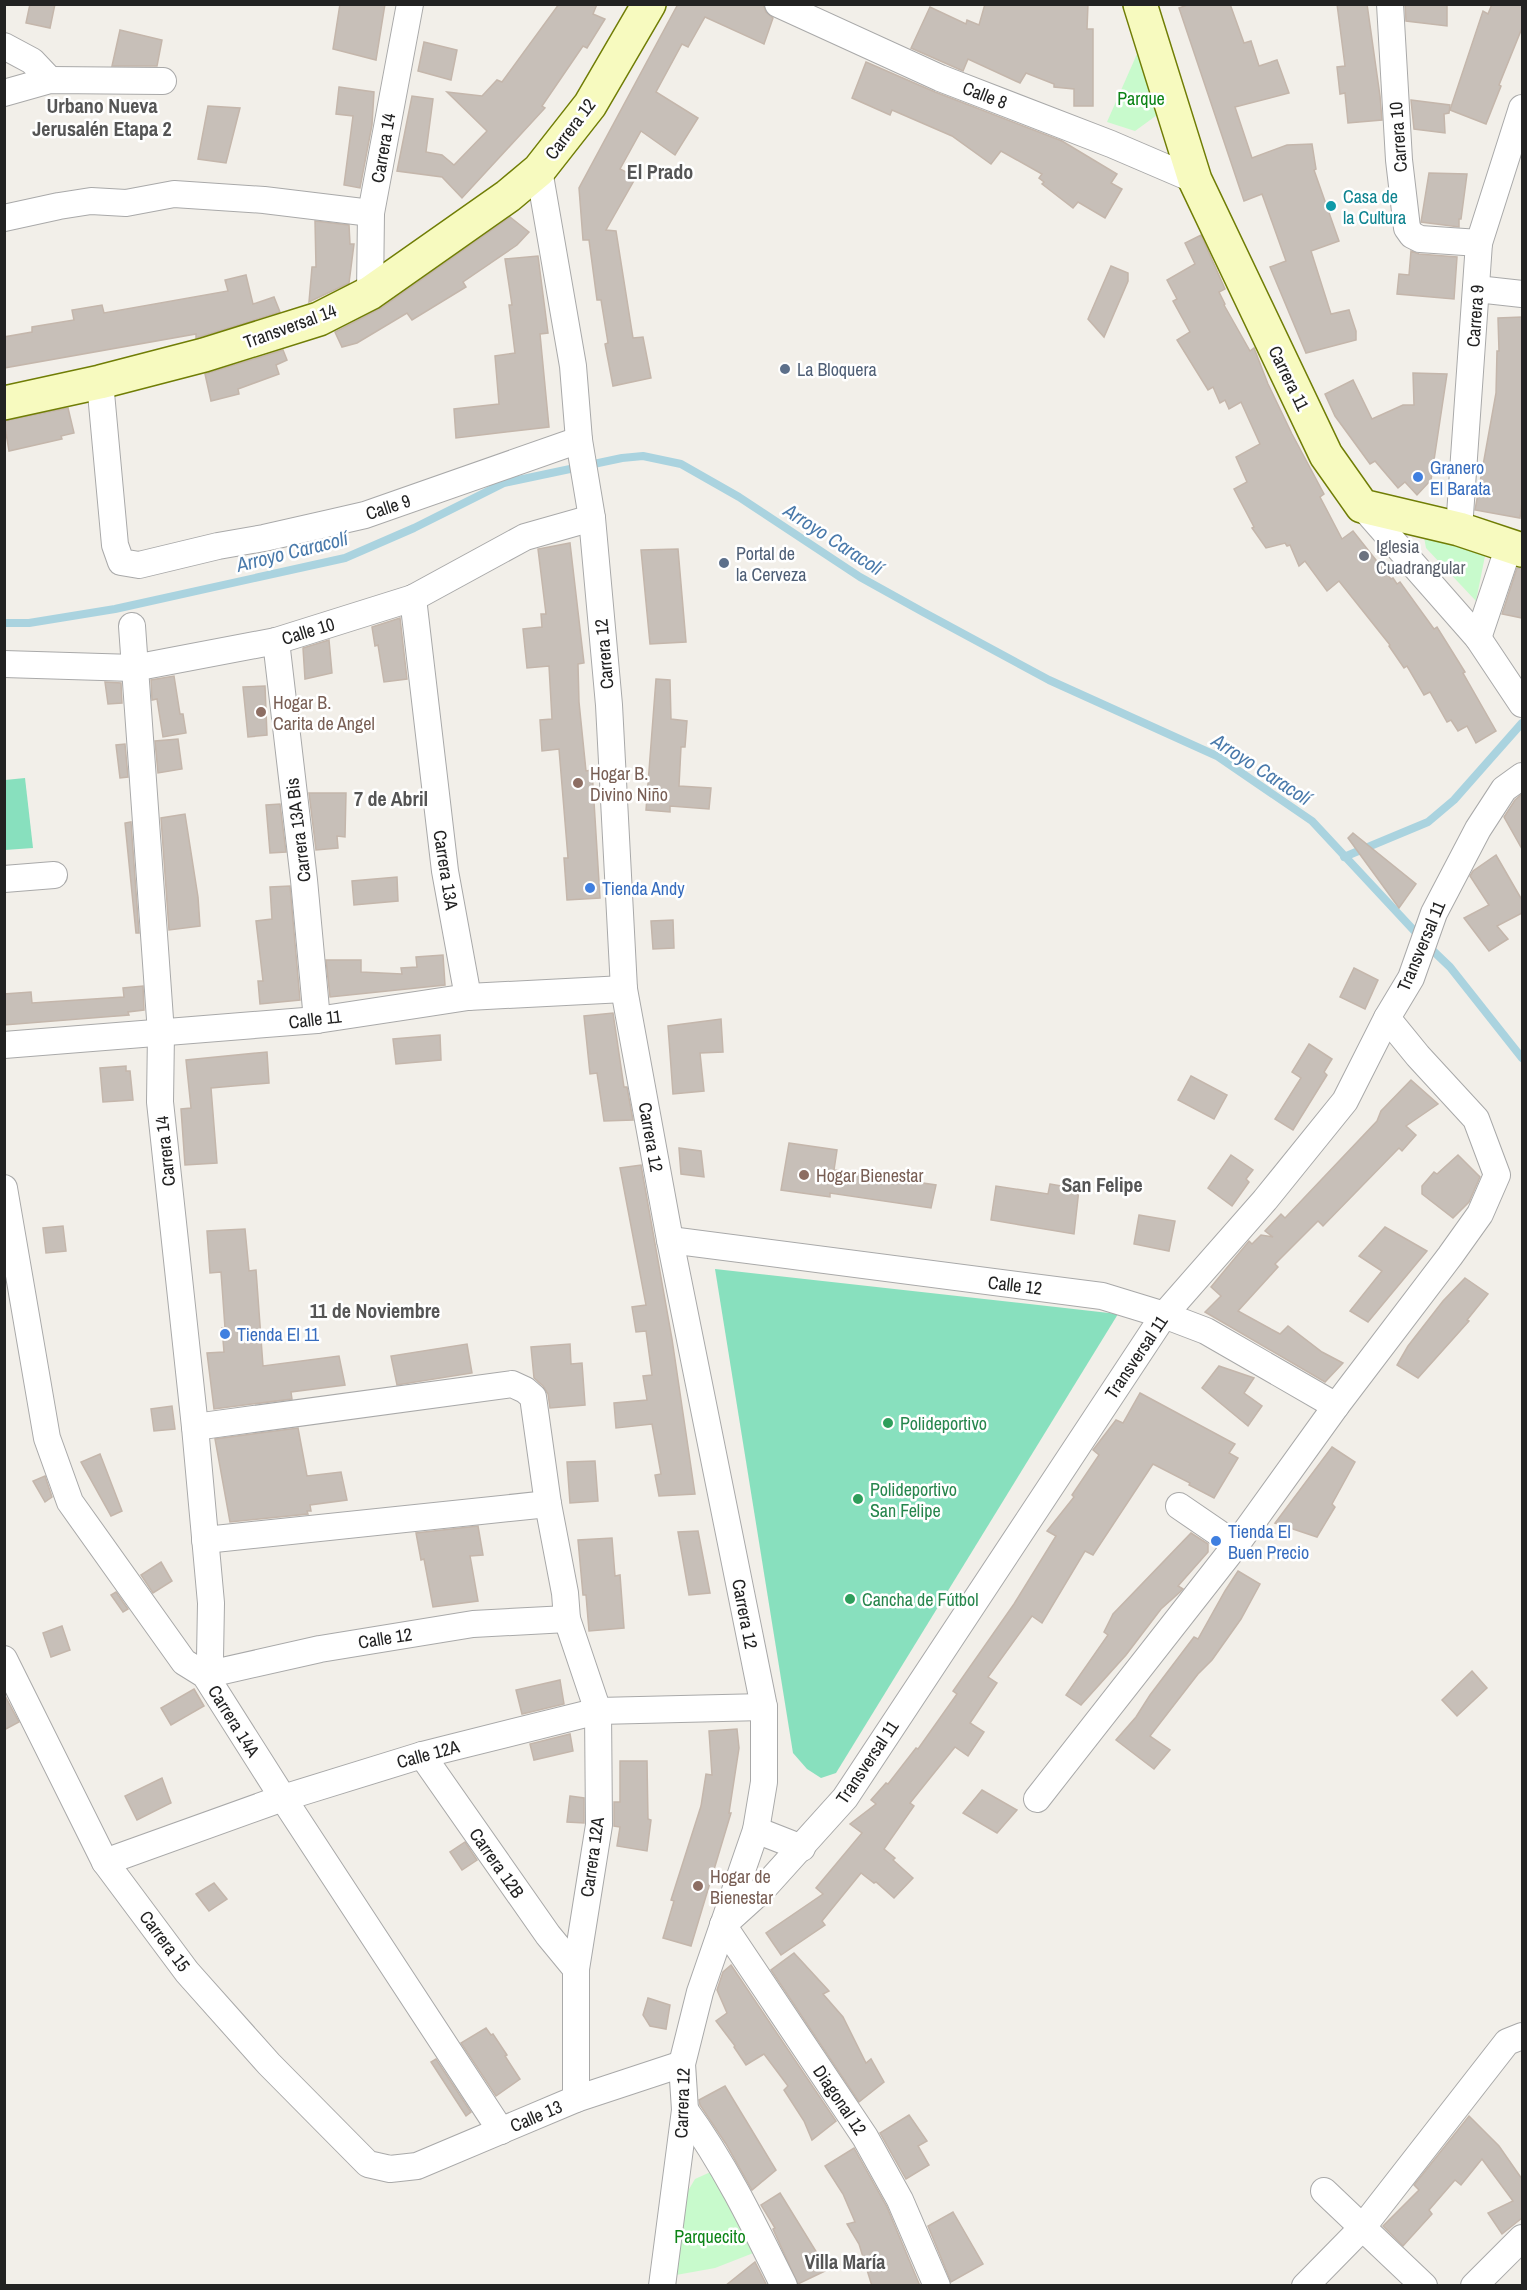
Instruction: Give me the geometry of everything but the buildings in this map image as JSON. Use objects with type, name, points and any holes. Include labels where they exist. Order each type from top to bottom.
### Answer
[{"type":"street","name":"Carrera 14","points":[[370,293],[371,213],[410,4]]},
{"type":"street","name":"Carrera 12","points":[[649,4],[590,105],[539,170],[573,366],[581,452],[592,518],[609,705],[624,989],[670,1240],[764,1707],[764,1782],[756,1830],[700,1992],[682,2064],[685,2110],[662,2286]]},
{"type":"street","name":"Calle 8","points":[[778,4],[940,78],[1111,144],[1195,180]]},
{"type":"street","name":"Carrera 11","points":[[1140,4],[1195,180],[1326,455],[1362,506],[1478,638],[1519,693]]},
{"type":"street","name":"Carrera 10","points":[[1390,4],[1399,160],[1407,228],[1412,235],[1420,239],[1479,243]]},
{"type":"street","points":[[4,46],[32,61],[50,80]]},
{"type":"street","points":[[4,93],[50,80],[163,81]]},
{"type":"street","name":"Carrera 9","points":[[1460,530],[1479,243],[1522,108]]},
{"type":"street","name":"Transversal 14","points":[[4,403],[100,382],[204,355],[320,319],[370,293],[508,196],[539,170]]},
{"type":"street","points":[[4,218],[81,202],[126,202],[174,194],[264,200],[371,213]]},
{"type":"street","points":[[1477,289],[1522,294]]},
{"type":"street","name":"Calle 9","points":[[100,382],[115,545],[121,562],[139,565],[365,515],[581,452]]},
{"type":"street","points":[[1362,506],[1460,530],[1516,548],[1478,638]]},
{"type":"street","name":"Calle 10","points":[[4,664],[134,668],[276,641],[413,598],[525,537],[592,518]]},
{"type":"street","name":"Carrera 13A","points":[[413,598],[445,871],[468,997]]},
{"type":"street","name":"Carrera 14","points":[[132,626],[161,1033],[160,1102],[195,1427],[211,1603],[210,1658],[205,1675]]},
{"type":"street","name":"Carrera 13A Bis","points":[[276,641],[304,880],[316,1020]]},
{"type":"street","name":"Transversal 11","points":[[723,1925],[763,1889],[845,1798],[1164,1315],[1265,1200],[1345,1101],[1388,1018],[1412,978],[1434,913],[1478,830],[1504,789],[1522,776]]},
{"type":"street","points":[[4,879],[54,875]]},
{"type":"street","name":"Calle 11","points":[[4,1045],[316,1020],[468,997],[624,989]]},
{"type":"street","points":[[1037,1799],[1236,1545],[1336,1406],[1480,1214],[1497,1175],[1476,1119],[1418,1056],[1388,1018]]},
{"type":"street","name":"Carrera 14A","points":[[4,1188],[46,1438],[70,1502],[184,1662],[205,1675],[501,2131]]},
{"type":"street","name":"Calle 12","points":[[670,1240],[1102,1296],[1206,1331],[1336,1406]]},
{"type":"street","name":"Carrera 12A","points":[[195,1427],[512,1384],[533,1397],[548,1504],[565,1593],[567,1619],[598,1711],[599,1825],[576,1969],[576,2099]]},
{"type":"street","points":[[205,1540],[548,1504]]},
{"type":"street","points":[[1179,1506],[1236,1545]]},
{"type":"street","name":"Calle 12","points":[[205,1675],[320,1649],[473,1624],[567,1619]]},
{"type":"street","name":"Carrera 15","points":[[4,1659],[105,1862],[187,1972],[269,2064],[368,2164],[390,2169]]},
{"type":"street","name":"Calle 12A","points":[[105,1862],[283,1798],[422,1755],[598,1711],[764,1707]]},
{"type":"street","name":"Carrera 12B","points":[[422,1755],[548,1935],[576,1969]]},
{"type":"street","points":[[756,1830],[802,1848]]},
{"type":"street","name":"Diagonal 12","points":[[723,1925],[865,2137],[900,2200],[937,2286]]},
{"type":"street","points":[[1305,2286],[1362,2228],[1507,2042],[1522,2036]]},
{"type":"street","name":"Calle 13","points":[[390,2169],[417,2166],[576,2099],[682,2064]]},
{"type":"street","points":[[685,2110],[709,2143],[732,2182],[784,2286]]},
{"type":"street","points":[[1324,2191],[1424,2286]]},
{"type":"street","points":[[1474,2286],[1522,2238]]},
{"type":"green space","name":"Parque","points":[[1144,38],[1165,96],[1157,115],[1135,131],[1107,122]]},
{"type":"green space","points":[[1424,537],[1486,551],[1476,601],[1426,548]]},
{"type":"green space","points":[[25,778],[33,848],[5,850],[5,780]]},
{"type":"green space","points":[[715,1269],[1118,1314],[836,1773],[821,1778],[807,1769],[793,1753]]},
{"type":"green space","name":"Parquecito","points":[[715,2170],[740,2229],[756,2252],[715,2268],[676,2275],[685,2196],[695,2179]]},
{"type":"waterway","name":"Arroyo Caracolí","points":[[4,623],[29,623],[115,609],[345,558],[414,528],[504,483],[622,458],[643,456],[681,464],[739,497],[860,577],[923,612],[1049,680],[1217,756],[1312,821],[1420,937]]},
{"type":"waterway","points":[[1344,857],[1428,822],[1454,800],[1522,723]]},
{"type":"waterway","name":"Arroyo Caracolí","points":[[1428,946],[1450,967],[1522,1058]]},
{"type":"place","name":"Casa de la Cultura","points":[[1331,206]]},
{"type":"place","name":"La Bloquera","points":[[785,369]]},
{"type":"place","name":"Granero El Barata","points":[[1418,477]]},
{"type":"place","name":"Iglesia Cuadrangular","points":[[1364,556]]},
{"type":"place","name":"Portal de la Cerveza","points":[[724,563]]},
{"type":"place","name":"Hogar B. Carita de Angel","points":[[261,712]]},
{"type":"place","name":"Hogar B. Divino Niño","points":[[578,783]]},
{"type":"place","name":"Tienda Andy","points":[[590,888]]},
{"type":"place","name":"Hogar Bienestar","points":[[804,1175]]},
{"type":"place","name":"Tienda El 11","points":[[225,1334]]},
{"type":"place","name":"Polideportivo","points":[[888,1423]]},
{"type":"place","name":"Polideportivo San Felipe","points":[[858,1499]]},
{"type":"place","name":"Tienda El Buen Precio","points":[[1216,1541]]},
{"type":"place","name":"Cancha de Fútbol","points":[[850,1599]]},
{"type":"place","name":"Hogar de Bienestar","points":[[698,1886]]},
{"type":"district","name":"Urbano Nueva Jerusalén Etapa 2","points":[[102,116]]},
{"type":"district","name":"El Prado","points":[[660,171]]},
{"type":"district","name":"7 de Abril","points":[[391,798]]},
{"type":"district","name":"San Felipe","points":[[1102,1184]]},
{"type":"district","name":"11 de Noviembre","points":[[375,1310]]},
{"type":"district","name":"Villa María","points":[[845,2261]]}]
